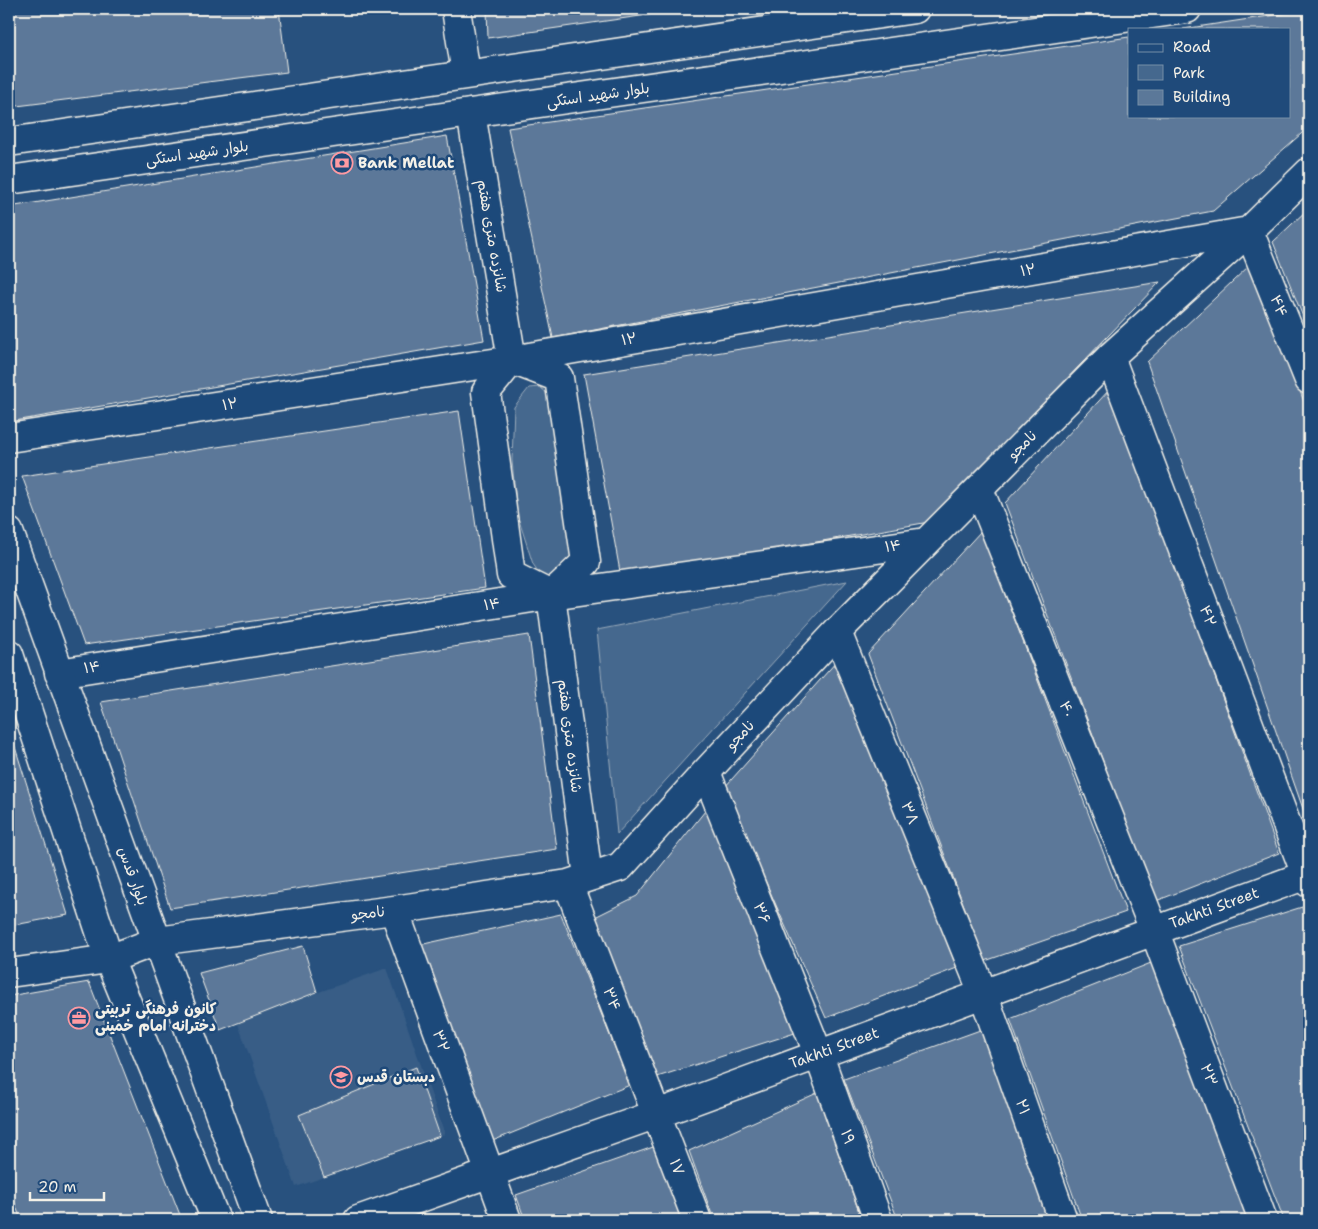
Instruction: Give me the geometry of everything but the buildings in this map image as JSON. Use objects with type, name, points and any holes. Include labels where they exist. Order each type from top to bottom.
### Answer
[{"type":"street","points":[[456,9],[466,74]]},
{"type":"street","points":[[9,142],[915,9]]},
{"type":"street","name":"بلوار شهید استکی","points":[[9,180],[1187,9]]},
{"type":"street","points":[[709,39],[714,78]]},
{"type":"street","name":"شانزده متری هفتم","points":[[471,113],[512,360]]},
{"type":"street","name":"نامجو","points":[[9,973],[108,959],[157,940],[394,910],[578,880],[620,867],[836,632],[1110,357],[1249,231],[1309,172]]},
{"type":"street","name":"۱۲","points":[[9,438],[512,360],[1249,231]]},
{"type":"street","name":"۴۴","points":[[1249,231],[1309,380]]},
{"type":"street","name":"۴۲","points":[[1110,357],[1308,877]]},
{"type":"street","points":[[512,360],[558,378],[586,562],[551,594],[511,574],[486,392],[512,360]]},
{"type":"street","name":"۴۰","points":[[979,488],[1154,930]]},
{"type":"street","name":"بلوار قدس","points":[[9,532],[258,1220]]},
{"type":"street","name":"۱۴","points":[[60,673],[551,594],[926,542]]},
{"type":"street","name":"شانزده متری هفتم","points":[[551,594],[578,880]]},
{"type":"street","name":"۳۸","points":[[836,632],[983,993]]},
{"type":"street","points":[[9,654],[15,693],[108,959],[216,1220]]},
{"type":"street","name":"۳۶","points":[[706,772],[818,1053]]},
{"type":"street","name":"Takhti Street","points":[[358,1220],[657,1114],[1154,930],[1308,877]]},
{"type":"street","name":"۳۴","points":[[578,880],[657,1114]]},
{"type":"street","name":"۳۲","points":[[394,910],[507,1220]]},
{"type":"street","name":"۲۳","points":[[1154,930],[1263,1220]]},
{"type":"street","name":"۲۱","points":[[983,993],[1063,1220]]},
{"type":"street","name":"۱۹","points":[[818,1053],[878,1220]]},
{"type":"street","name":"۱۷","points":[[657,1114],[697,1220]]},
{"type":"shaded area","name":"دبستان قدس","points":[[387,968],[445,1134],[296,1187],[237,1021]]},
{"type":"green space","points":[[540,387],[549,395],[575,566],[549,588],[533,564],[517,514],[512,460],[514,407],[529,388]]},
{"type":"green space","points":[[847,581],[617,834],[597,630]]},
{"type":"place","name":"Bank Mellat","points":[[342,163]]},
{"type":"place","name":"کانون فرهنگی تربیتی دخترانه امام خمینی","points":[[79,1018]]},
{"type":"place","name":"دبستان قدس","points":[[341,1077]]}]
